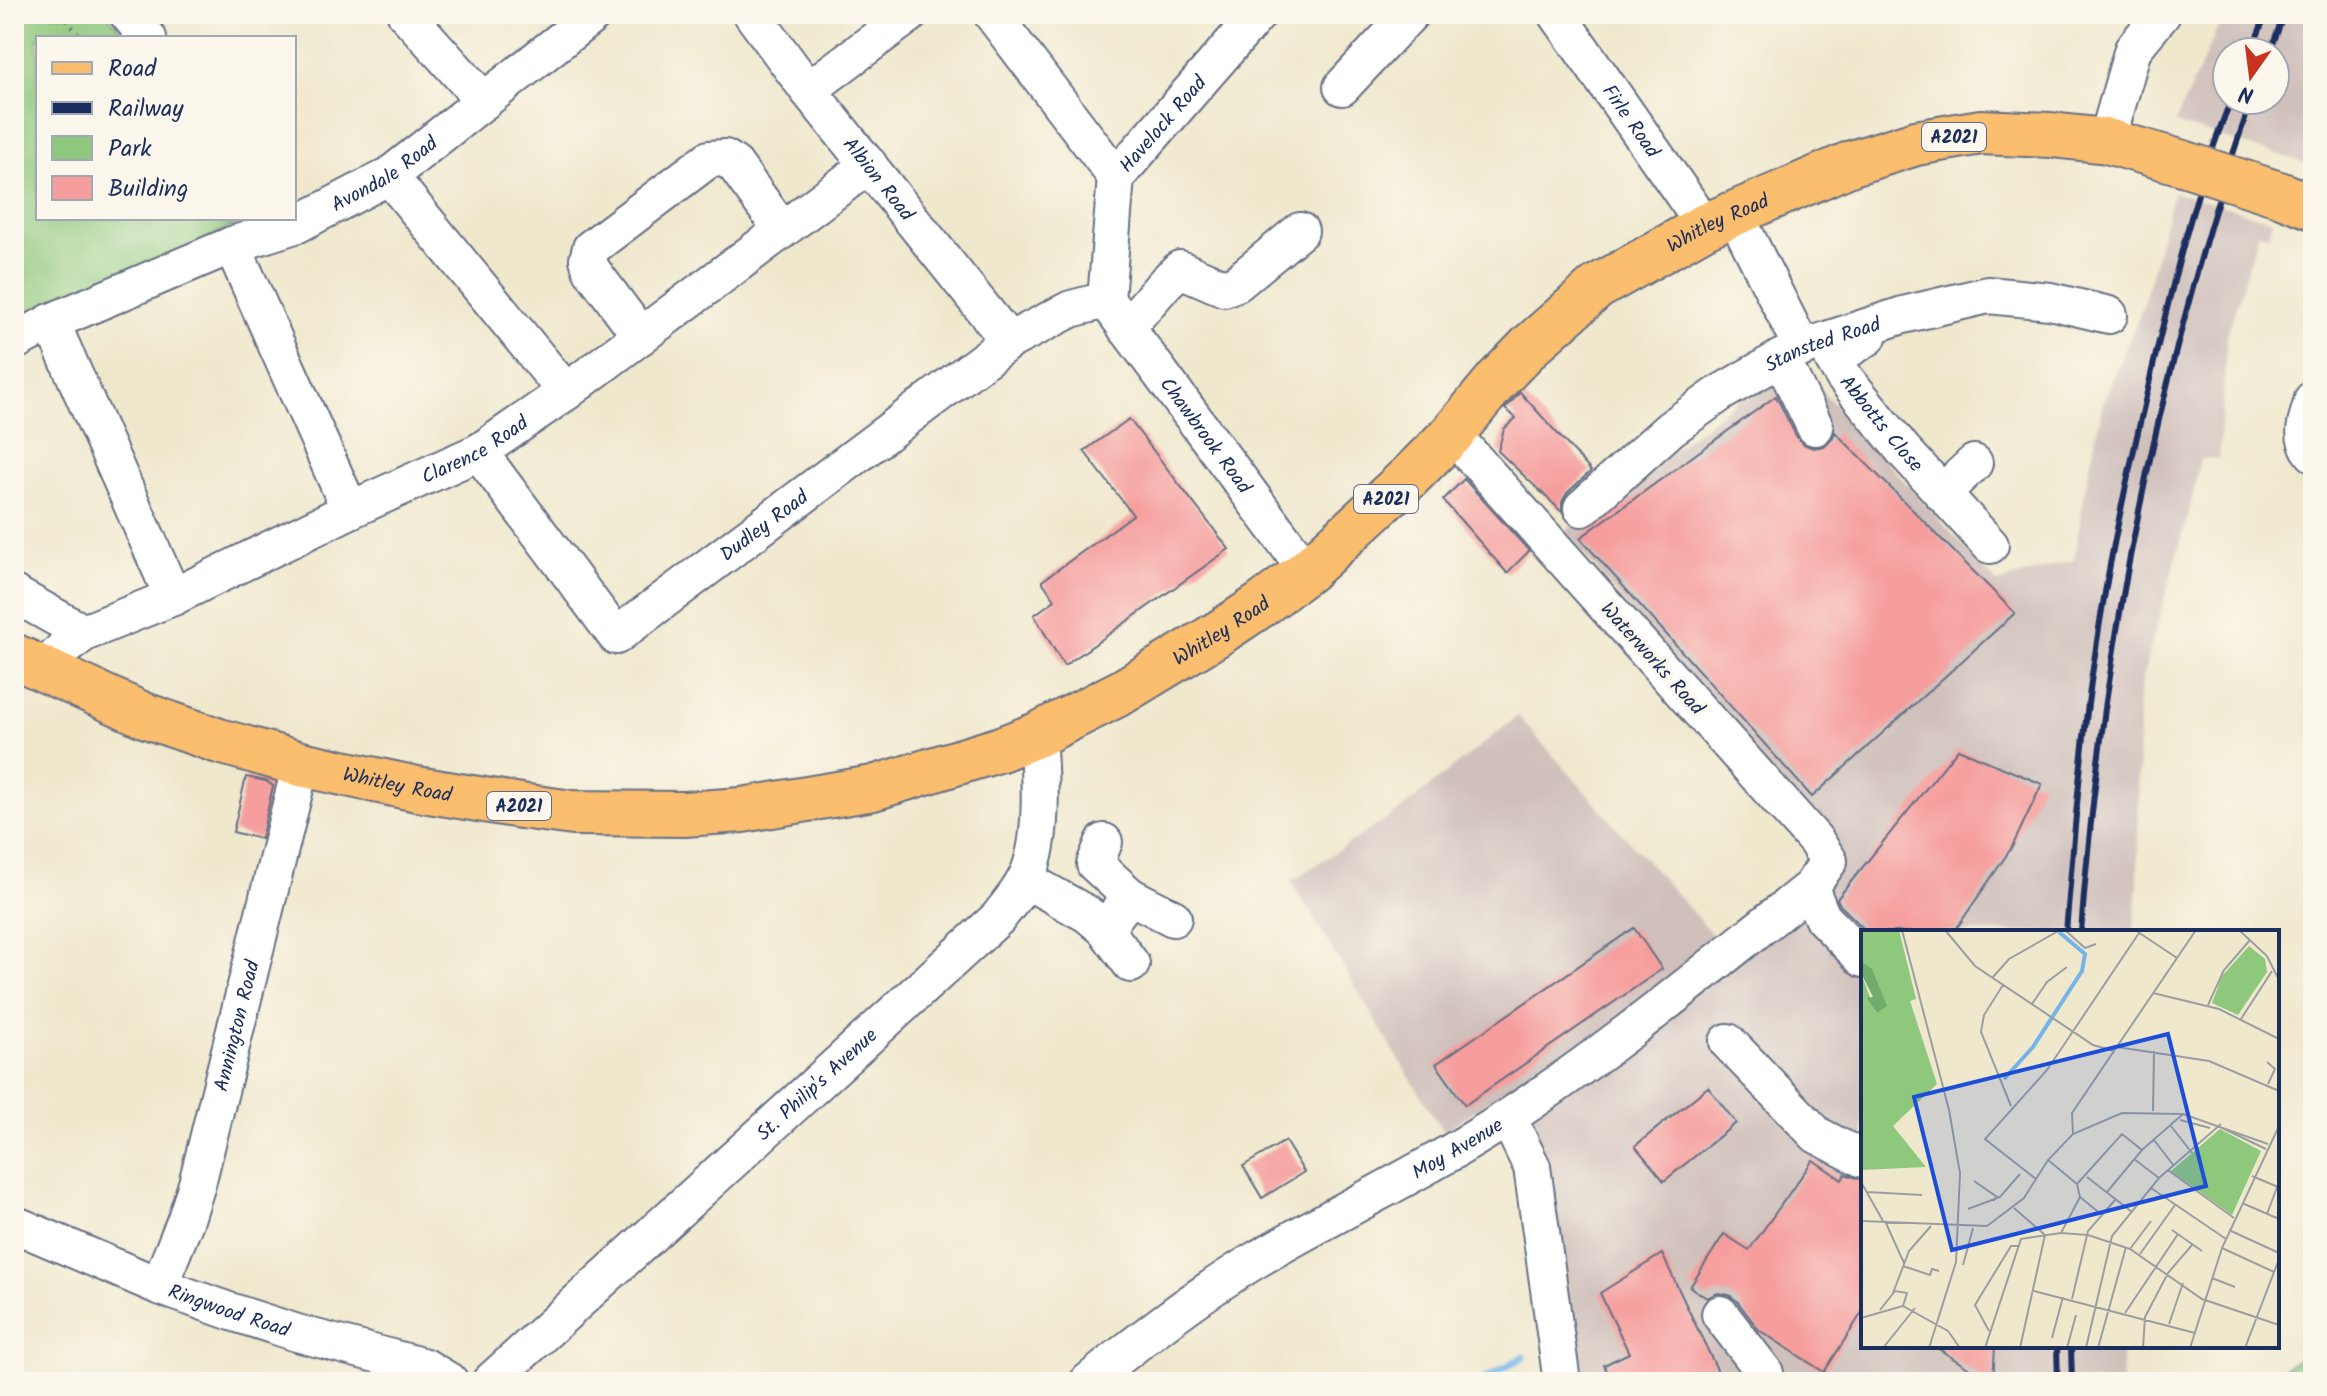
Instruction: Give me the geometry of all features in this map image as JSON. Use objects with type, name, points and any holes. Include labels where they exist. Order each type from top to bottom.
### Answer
[{"type":"main road","name":"Whitley Road","points":[[28,664],[144,715],[219,741],[301,764],[417,789],[534,808],[613,815],[684,814],[742,810],[873,788],[1037,735],[1122,692],[1179,658],[1307,571],[1452,434],[1531,345],[1597,287],[1720,220],[1852,163],[1916,143],[1981,132],[2051,135],[2107,141],[2297,201]]},
{"type":"street","points":[[128,14],[146,36]]},
{"type":"street","points":[[406,14],[484,101]]},
{"type":"street","name":"Avondale Road","points":[[14,342],[51,322],[295,221],[389,176],[594,14]]},
{"type":"street","name":"Albion Road","points":[[752,14],[808,90],[1009,341]]},
{"type":"street","points":[[808,90],[910,14]]},
{"type":"street","points":[[992,14],[1116,177]]},
{"type":"street","name":"Havelock Road","points":[[1116,314],[1116,177],[1258,14]]},
{"type":"street","points":[[1342,87],[1410,14]]},
{"type":"street","name":"Firle Road","points":[[1557,14],[1720,220]]},
{"type":"street","points":[[2107,141],[2133,49],[2162,14]]},
{"type":"street","points":[[641,336],[591,269],[588,259],[591,248],[709,159],[725,158],[735,165],[782,230]]},
{"type":"street","name":"Clarence Road","points":[[28,664],[64,648],[84,633],[173,597],[350,510],[479,452],[566,392],[869,165]]},
{"type":"street","points":[[389,176],[566,392]]},
{"type":"street","points":[[1720,220],[1792,353],[1815,427]]},
{"type":"street","points":[[1116,314],[1166,282],[1180,269],[1224,288],[1237,283],[1300,231]]},
{"type":"street","points":[[232,245],[350,510]]},
{"type":"street","name":"Stansted Road","points":[[1582,508],[1670,429],[1722,392],[1792,353],[1903,315],[1988,295],[2050,301],[2109,315]]},
{"type":"street","name":"Dudley Road","points":[[479,452],[616,636],[1009,341],[1071,309],[1116,314]]},
{"type":"street","name":"Chawbrook Road","points":[[1116,314],[1307,571]]},
{"type":"street","name":"Abbotts Close","points":[[1903,315],[1833,359],[1904,451],[1990,545]]},
{"type":"street","points":[[51,322],[173,597]]},
{"type":"street","points":[[2313,399],[2304,433],[2305,443],[2313,453]]},
{"type":"street","name":"Waterworks Road","points":[[1452,434],[1815,840],[1829,861],[1810,888]]},
{"type":"street","points":[[1942,493],[1974,463]]},
{"type":"street","points":[[14,594],[84,633]]},
{"type":"street","name":"St. Philip's Avenue","points":[[509,1376],[998,918],[1026,880],[1034,851],[1039,815],[1037,735]]},
{"type":"street","name":"Annington Road","points":[[159,1286],[197,1184],[301,764]]},
{"type":"street","points":[[1104,842],[1095,864],[1130,896],[1173,918]]},
{"type":"street","points":[[1026,880],[1087,914],[1105,929],[1131,964]]},
{"type":"street","points":[[1810,888],[1822,917],[1861,957]]},
{"type":"street","name":"Moy Avenue","points":[[1088,1382],[1140,1340],[1252,1262],[1508,1118],[1635,1025],[1810,888]]},
{"type":"street","points":[[1105,929],[1130,896]]},
{"type":"street","points":[[1728,1042],[1817,1135],[1861,1158]]},
{"type":"street","points":[[1508,1118],[1532,1167],[1562,1382]]},
{"type":"street","name":"Ringwood Road","points":[[14,1224],[159,1286],[297,1333],[425,1367],[450,1382]]},
{"type":"street","points":[[1720,1314],[1765,1373],[1766,1382]]},
{"type":"path","points":[[62,14],[79,36]]},
{"type":"shaded area","points":[[2224,14],[2313,14],[2313,154],[2308,164],[2175,123],[2211,43],[2211,116],[2291,116],[2291,36],[2214,36]]},
{"type":"shaded area","points":[[2173,192],[2272,220],[2269,234],[2259,232],[2227,336],[2219,458],[2200,459],[2190,509],[2139,698],[2138,885],[2134,930],[1861,930],[1861,1348],[2122,1348],[2122,1382],[1582,1382],[1534,1122],[1511,1086],[1443,1132],[1291,881],[1399,811],[1518,716],[1717,940],[1804,863],[1828,857],[1565,531],[1793,359],[1997,583],[2074,560],[2103,403],[2141,312]]},
{"type":"green space","points":[[14,14],[107,14],[126,36],[36,36],[36,220],[245,220],[14,334]]},
{"type":"green space","points":[[2313,1351],[2313,1382],[2261,1382]]},
{"type":"building","points":[[1520,392],[1591,471],[1567,493],[1562,502],[1562,512],[1498,451],[1504,429],[1516,418],[1505,409]]},
{"type":"building","points":[[1776,396],[1803,444],[1813,448],[1824,446],[1835,432],[2015,613],[1812,797],[1580,538]]},
{"type":"building","points":[[1129,419],[1229,549],[1064,666],[1034,615],[1055,600],[1042,581],[1133,515],[1084,451]]},
{"type":"building","points":[[1464,479],[1529,551],[1507,573],[1443,500]]},
{"type":"building","points":[[1958,749],[2042,784],[2012,847],[1955,930],[1865,930],[1837,899]]},
{"type":"building","points":[[246,777],[266,781],[273,786],[261,839],[233,832]]},
{"type":"building","points":[[1634,928],[1662,969],[1465,1105],[1436,1064]]},
{"type":"building","points":[[1708,1087],[1736,1123],[1664,1181],[1635,1146]]},
{"type":"building","points":[[1285,1141],[1304,1172],[1262,1198],[1243,1166]]},
{"type":"building","points":[[1813,1160],[1842,1180],[1845,1174],[1861,1179],[1861,1314],[1824,1372],[1759,1330],[1729,1295],[1718,1293],[1707,1298],[1690,1287],[1724,1234],[1749,1250]]},
{"type":"building","points":[[1662,1254],[1723,1382],[1612,1382],[1604,1365],[1629,1353],[1600,1293]]},
{"type":"building","points":[[1937,1348],[1995,1348],[1993,1382]]},
{"type":"waterway","points":[[1480,1382],[1523,1357]]},
{"type":"railway","points":[[2257,36],[2266,14]]},
{"type":"railway","points":[[2276,36],[2284,14]]},
{"type":"railway","points":[[2066,930],[2086,719],[2115,540],[2179,263],[2197,197],[2225,116]]},
{"type":"railway","points":[[2081,930],[2105,707],[2144,485],[2195,278],[2247,116]]},
{"type":"railway","points":[[2057,1348],[2058,1382]]},
{"type":"railway","points":[[2071,1348],[2072,1382]]}]
